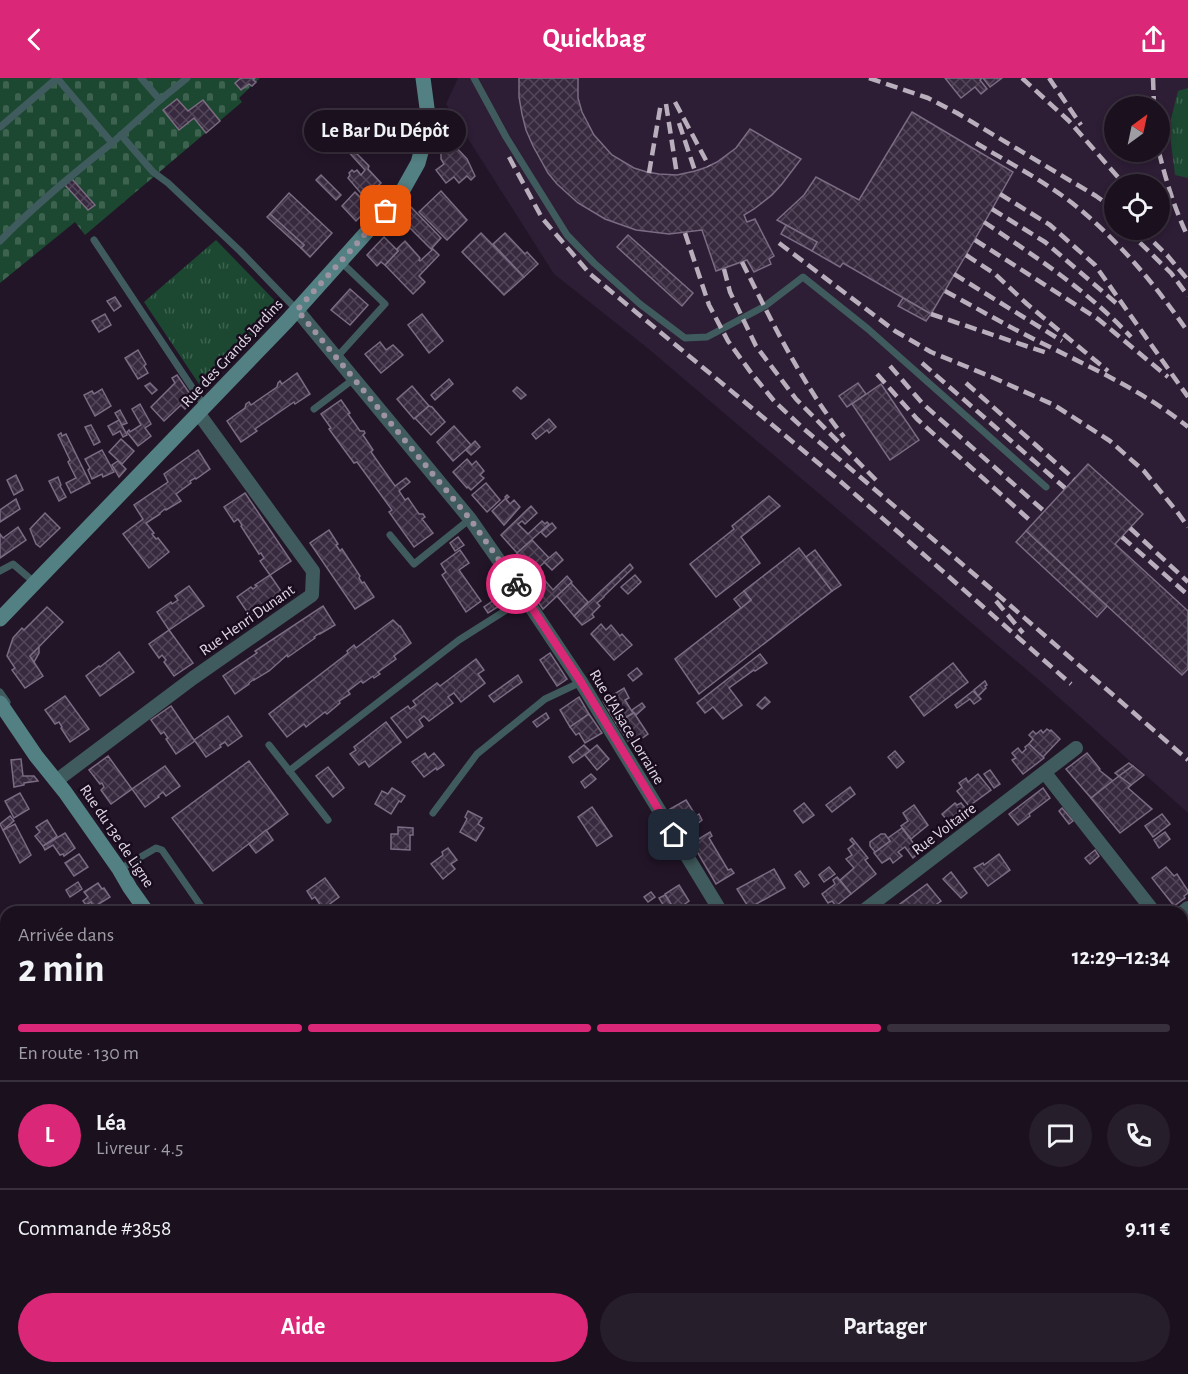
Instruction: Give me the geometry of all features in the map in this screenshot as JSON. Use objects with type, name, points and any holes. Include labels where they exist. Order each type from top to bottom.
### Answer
[{"type":"main road","name":"Rue des Grands Jardins","points":[[0,619],[297,310],[400,195],[418,163],[429,123],[423,78]]},
{"type":"main road","name":"Rue du 13e de Ligne","points":[[0,703],[143,906]]},
{"type":"street","name":"Rue d'Alsace Lorraine","points":[[297,310],[470,519],[581,682],[715,906]]},
{"type":"street","name":"Rue Henri Dunant","points":[[56,781],[193,678],[312,595],[313,571],[202,410]]},
{"type":"street","name":"Rue Voltaire","points":[[870,906],[1076,748]]},
{"type":"street","points":[[1045,773],[1149,906]]},
{"type":"lane","points":[[0,127],[57,78],[112,143]]},
{"type":"lane","points":[[141,78],[160,100]]},
{"type":"lane","points":[[0,241],[56,188],[187,78]]},
{"type":"lane","points":[[474,78],[506,137],[567,235],[594,263],[640,304],[685,338],[707,337],[765,306],[803,277],[868,329],[1046,488]]},
{"type":"lane","points":[[121,135],[153,172],[168,183],[240,251],[297,310]]},
{"type":"lane","points":[[94,240],[202,410]]},
{"type":"lane","points":[[337,357],[385,304],[340,262]]},
{"type":"lane","points":[[314,409],[354,378]]},
{"type":"lane","points":[[390,535],[414,564],[470,519]]},
{"type":"lane","points":[[0,571],[13,564],[35,583]]},
{"type":"lane","points":[[289,771],[459,640],[525,598]]},
{"type":"lane","points":[[434,813],[477,754],[545,699],[581,682]]},
{"type":"lane","name":"Rue du 13e de Ligne","points":[[0,692],[40,750],[56,781]]},
{"type":"lane","points":[[269,745],[328,820]]},
{"type":"lane","points":[[119,869],[156,848],[162,850],[201,906]]},
{"type":"shaded area","points":[[458,78],[1188,78],[1188,813],[1047,687],[645,346],[554,274],[446,104]]},
{"type":"green space","points":[[0,78],[260,78],[239,98],[242,102],[85,235],[75,222],[0,283]]},
{"type":"green space","points":[[1188,88],[1188,178],[1175,175],[1170,135],[1170,123],[1178,91]]},
{"type":"green space","points":[[216,240],[282,308],[203,390],[144,302]]},
{"type":"building","points":[[241,78],[255,78],[253,80],[256,82],[241,90],[235,83]]},
{"type":"building","points":[[519,78],[578,78],[578,98],[582,112],[594,135],[612,155],[634,168],[647,172],[677,175],[707,167],[736,148],[750,129],[801,159],[772,195],[744,215],[747,222],[755,219],[774,256],[769,259],[771,264],[754,272],[747,260],[716,271],[702,230],[669,234],[636,230],[605,219],[578,203],[548,173],[533,146],[522,114]]},
{"type":"building","points":[[945,78],[982,78],[980,80],[987,89],[981,94],[975,87],[961,98]]},
{"type":"building","points":[[983,78],[1002,78],[990,87]]},
{"type":"building","points":[[177,99],[188,111],[203,100],[220,121],[206,133],[194,118],[179,130],[163,110]]},
{"type":"building","points":[[912,112],[1013,172],[931,314],[843,263],[840,267],[812,251],[817,242],[777,220],[804,195],[816,177],[859,200]]},
{"type":"building","points":[[342,137],[347,143],[339,150],[334,144]]},
{"type":"building","points":[[453,144],[467,159],[475,176],[471,180],[467,176],[459,183],[454,177],[446,183],[436,170],[444,164],[441,154]]},
{"type":"building","points":[[348,145],[369,166],[368,169],[381,183],[365,198],[348,178],[352,170],[354,172],[357,170],[361,175],[365,170],[345,148]]},
{"type":"building","points":[[321,175],[341,195],[336,200],[316,180]]},
{"type":"building","points":[[72,179],[95,205],[88,210],[65,185]]},
{"type":"building","points":[[441,191],[467,220],[447,240],[419,212]]},
{"type":"building","points":[[355,192],[370,207],[356,221],[342,206]]},
{"type":"building","points":[[289,193],[332,233],[310,257],[301,248],[304,245],[270,214]]},
{"type":"building","points":[[410,206],[441,238],[432,248],[439,255],[419,276],[425,282],[413,294],[385,265],[405,241],[420,261],[432,250],[399,217]]},
{"type":"building","points":[[270,214],[304,245],[301,248],[267,217]]},
{"type":"building","points":[[786,225],[817,242],[812,251],[781,234]]},
{"type":"building","points":[[481,233],[524,277],[504,295],[462,252]]},
{"type":"building","points":[[505,233],[538,264],[524,277],[493,244]]},
{"type":"building","points":[[628,235],[693,293],[682,306],[617,247]]},
{"type":"building","points":[[384,237],[398,251],[385,265],[381,262],[377,266],[367,255]]},
{"type":"building","points":[[350,289],[368,305],[350,325],[331,310]]},
{"type":"building","points":[[115,297],[121,306],[114,311],[107,301]]},
{"type":"building","points":[[903,298],[931,314],[926,321],[898,306]]},
{"type":"building","points":[[105,314],[111,325],[99,332],[92,321]]},
{"type":"building","points":[[422,314],[443,341],[429,353],[408,325]]},
{"type":"building","points":[[380,342],[386,350],[393,345],[403,355],[381,373],[365,354]]},
{"type":"building","points":[[138,350],[148,373],[138,379],[125,358]]},
{"type":"building","points":[[297,373],[310,394],[295,404],[294,402],[255,429],[257,431],[241,442],[227,421],[245,408],[246,404],[249,402],[251,405],[277,387],[280,381],[282,384]]},
{"type":"building","points":[[177,375],[194,400],[185,409],[181,405],[164,421],[151,407],[175,383],[172,378]]},
{"type":"building","points":[[449,379],[453,384],[435,400],[431,395]]},
{"type":"building","points":[[150,383],[157,390],[152,394],[145,386]]},
{"type":"building","points":[[858,383],[866,394],[847,407],[839,396]]},
{"type":"building","points":[[881,384],[919,440],[890,460],[852,404]]},
{"type":"building","points":[[412,386],[429,406],[414,419],[397,399]]},
{"type":"building","points":[[517,387],[526,395],[521,399],[513,391]]},
{"type":"building","points":[[102,389],[111,406],[95,416],[84,395],[92,391],[94,394]]},
{"type":"building","points":[[341,400],[360,431],[364,431],[363,435],[373,450],[371,452],[395,486],[406,478],[410,482],[399,491],[405,500],[408,498],[419,514],[423,514],[425,517],[422,519],[433,533],[414,547],[389,512],[392,510],[357,462],[354,463],[321,414]]},
{"type":"building","points":[[140,404],[151,424],[145,428],[151,436],[138,446],[127,432],[141,425],[132,409]]},
{"type":"building","points":[[429,406],[445,422],[431,435],[415,418]]},
{"type":"building","points":[[120,410],[127,423],[122,425],[115,413]]},
{"type":"building","points":[[549,419],[556,427],[549,433],[547,430],[536,439],[532,434]]},
{"type":"building","points":[[119,420],[127,435],[123,437],[120,431],[113,435],[108,426]]},
{"type":"building","points":[[91,425],[100,442],[94,445],[85,427]]},
{"type":"building","points":[[454,426],[471,445],[453,461],[437,442]]},
{"type":"building","points":[[61,433],[62,436],[66,434],[90,483],[71,493],[66,483],[76,478],[58,435]]},
{"type":"building","points":[[121,439],[134,451],[122,464],[109,452]]},
{"type":"building","points":[[475,441],[480,447],[471,455],[466,450]]},
{"type":"building","points":[[102,450],[114,472],[92,479],[85,459]]},
{"type":"building","points":[[198,450],[210,469],[190,481],[191,483],[176,494],[181,501],[146,523],[154,533],[152,534],[169,552],[149,568],[123,534],[143,519],[134,505],[168,482],[164,474]]},
{"type":"building","points":[[467,459],[472,465],[476,461],[484,471],[480,475],[484,478],[471,490],[453,472]]},
{"type":"building","points":[[118,461],[126,469],[119,477],[112,465]]},
{"type":"building","points":[[1088,464],[1143,514],[1115,544],[1188,611],[1188,669],[1182,675],[1026,531]]},
{"type":"building","points":[[16,475],[23,490],[14,495],[7,480]]},
{"type":"building","points":[[58,477],[66,497],[59,501],[49,481]]},
{"type":"building","points":[[486,483],[500,500],[487,512],[472,495]]},
{"type":"building","points":[[245,493],[291,561],[270,575],[260,561],[264,558],[261,553],[259,554],[238,519],[234,522],[224,507]]},
{"type":"building","points":[[507,495],[509,497],[506,499],[510,504],[514,500],[520,507],[504,525],[492,511]]},
{"type":"building","points":[[769,496],[780,506],[741,537],[760,563],[716,597],[690,564],[734,529],[732,526]]},
{"type":"building","points":[[16,499],[20,509],[0,522],[0,510]]},
{"type":"building","points":[[531,506],[537,513],[525,524],[522,521],[518,524],[528,534],[542,521],[549,524],[517,553],[501,535]]},
{"type":"building","points":[[45,513],[60,528],[40,547],[36,544],[30,529]]},
{"type":"building","points":[[552,523],[556,528],[546,537],[541,532]]},
{"type":"building","points":[[18,527],[26,540],[0,558],[0,534],[3,538]]},
{"type":"building","points":[[329,530],[340,551],[342,549],[360,576],[362,583],[364,582],[374,597],[355,609],[310,543]]},
{"type":"building","points":[[1026,531],[1107,606],[1097,617],[1016,542]]},
{"type":"building","points":[[458,537],[464,545],[455,551],[450,543]]},
{"type":"building","points":[[532,540],[549,558],[534,572],[517,553]]},
{"type":"building","points":[[799,548],[832,591],[699,694],[675,659],[751,600],[744,591]]},
{"type":"building","points":[[460,550],[469,563],[459,570],[481,601],[466,612],[442,575],[446,572],[441,564]]},
{"type":"building","points":[[815,550],[841,585],[832,591],[806,557]]},
{"type":"building","points":[[556,552],[563,560],[552,570],[544,562]]},
{"type":"building","points":[[630,564],[633,568],[597,603],[600,606],[592,614],[594,617],[582,625],[574,616]]},
{"type":"building","points":[[536,570],[553,590],[567,576],[572,582],[543,609],[524,581]]},
{"type":"building","points":[[270,575],[283,594],[250,616],[237,597],[251,587],[253,589],[257,586],[255,585]]},
{"type":"building","points":[[635,575],[641,582],[628,594],[621,587]]},
{"type":"building","points":[[571,583],[588,602],[574,616],[557,596]]},
{"type":"building","points":[[189,586],[204,606],[169,630],[157,612],[178,600],[175,596]]},
{"type":"building","points":[[744,591],[751,600],[741,608],[734,599]]},
{"type":"building","points":[[494,600],[499,606],[488,613],[484,607]]},
{"type":"building","points":[[323,606],[335,625],[314,637],[288,657],[287,655],[269,671],[235,694],[223,676],[257,653],[255,651]]},
{"type":"building","points":[[47,607],[63,622],[30,656],[43,676],[25,688],[12,670],[15,668],[7,656],[13,638]]},
{"type":"building","points":[[393,620],[400,626],[411,643],[394,656],[396,659],[378,672],[380,674],[363,683],[361,681],[348,691],[350,694],[339,701],[340,703],[327,714],[325,712],[306,727],[304,724],[287,737],[269,714],[348,653],[347,651],[354,645],[356,648]]},
{"type":"building","points":[[601,624],[606,630],[611,625],[632,645],[614,660],[591,634]]},
{"type":"building","points":[[169,630],[193,663],[174,676],[164,662],[166,660],[162,655],[159,658],[149,644]]},
{"type":"building","points":[[39,647],[39,653],[34,662],[30,656]]},
{"type":"building","points":[[119,652],[134,672],[100,696],[86,676]]},
{"type":"building","points":[[550,653],[567,679],[557,686],[540,660]]},
{"type":"building","points":[[760,654],[767,663],[729,688],[742,705],[723,719],[713,707],[705,713],[697,703]]},
{"type":"building","points":[[476,659],[484,670],[478,674],[485,683],[461,702],[454,693],[448,697],[453,703],[429,721],[424,716],[419,720],[423,726],[407,738],[391,718],[408,706],[410,709],[416,705],[413,701],[437,683],[440,686]]},
{"type":"building","points":[[953,663],[968,682],[924,716],[910,697]]},
{"type":"building","points":[[637,668],[642,674],[633,681],[628,675]]},
{"type":"building","points":[[518,675],[522,682],[494,702],[489,696]]},
{"type":"building","points":[[985,681],[986,688],[978,696],[974,690]]},
{"type":"building","points":[[624,688],[629,698],[625,700],[633,713],[616,723],[603,701]]},
{"type":"building","points":[[973,691],[981,699],[974,704],[970,699],[957,708],[955,705]]},
{"type":"building","points":[[65,696],[89,729],[70,742],[59,722],[55,724],[45,710]]},
{"type":"building","points":[[579,697],[589,714],[570,727],[560,710]]},
{"type":"building","points":[[765,697],[770,702],[762,709],[757,705]]},
{"type":"building","points":[[642,703],[645,707],[636,715],[633,713],[632,710]]},
{"type":"building","points":[[171,706],[194,740],[228,716],[242,736],[228,746],[225,742],[206,757],[195,741],[176,754],[164,732],[161,734],[151,720]]},
{"type":"building","points":[[546,713],[549,718],[537,727],[533,722]]},
{"type":"building","points":[[634,713],[648,734],[637,742],[634,737],[628,741],[616,723]]},
{"type":"building","points":[[589,714],[602,733],[585,743],[579,733],[576,735],[570,727]]},
{"type":"building","points":[[386,722],[401,742],[369,767],[365,761],[359,765],[350,754],[356,750],[354,747]]},
{"type":"building","points":[[1047,729],[1060,739],[1043,757],[1029,744],[1033,739],[1029,735],[1033,731],[1036,734],[1041,730],[1043,733]]},
{"type":"building","points":[[1029,744],[1044,758],[1023,774],[1012,760],[1016,758],[1012,753],[1018,748],[1022,753]]},
{"type":"building","points":[[584,745],[590,751],[573,763],[569,757]]},
{"type":"building","points":[[597,745],[609,759],[597,770],[585,755]]},
{"type":"building","points":[[895,751],[904,762],[897,768],[888,757]]},
{"type":"building","points":[[425,753],[428,758],[434,753],[444,765],[424,777],[412,762]]},
{"type":"building","points":[[1087,753],[1099,770],[1113,781],[1091,798],[1066,769]]},
{"type":"building","points":[[108,756],[132,789],[111,804],[101,790],[104,787],[102,783],[100,784],[89,770]]},
{"type":"building","points":[[21,759],[23,776],[34,776],[38,781],[14,787],[11,760]]},
{"type":"building","points":[[249,761],[288,814],[213,871],[172,818]]},
{"type":"building","points":[[1129,763],[1133,766],[1119,776],[1115,773]]},
{"type":"building","points":[[165,766],[180,786],[166,796],[163,792],[145,807],[132,789]]},
{"type":"building","points":[[1133,766],[1144,775],[1131,785],[1119,776]]},
{"type":"building","points":[[328,767],[344,788],[333,797],[316,776]]},
{"type":"building","points":[[990,770],[1000,784],[994,788],[984,774]]},
{"type":"building","points":[[591,774],[596,779],[585,788],[581,782]]},
{"type":"building","points":[[978,774],[991,790],[969,806],[957,791],[962,787],[959,783],[966,778],[968,782]]},
{"type":"building","points":[[1119,776],[1131,785],[1128,788],[1152,809],[1120,833],[1091,798]]},
{"type":"building","points":[[850,787],[855,794],[832,812],[826,805]]},
{"type":"building","points":[[392,788],[405,796],[391,814],[375,804],[382,791],[388,794]]},
{"type":"building","points":[[1043,788],[1050,798],[1018,825],[1009,814]]},
{"type":"building","points":[[20,793],[29,809],[14,818],[5,801]]},
{"type":"building","points":[[686,800],[696,816],[699,814],[702,820],[685,834],[670,809]]},
{"type":"building","points":[[804,803],[814,815],[803,823],[794,811]]},
{"type":"building","points":[[955,803],[957,805],[961,803],[970,814],[953,827],[942,814]]},
{"type":"building","points":[[914,805],[928,825],[911,839],[901,826],[908,821],[903,813]]},
{"type":"building","points":[[592,807],[612,836],[597,846],[578,817]]},
{"type":"building","points":[[1062,808],[1073,821],[1069,824],[1059,811]]},
{"type":"building","points":[[468,811],[482,818],[478,824],[484,828],[476,841],[460,832],[467,819],[465,817]]},
{"type":"building","points":[[1162,814],[1170,824],[1153,837],[1145,826]]},
{"type":"building","points":[[10,816],[14,821],[3,830],[0,824]]},
{"type":"building","points":[[47,820],[57,836],[43,846],[35,836],[40,832],[36,827]]},
{"type":"building","points":[[15,824],[31,855],[20,863],[3,830]]},
{"type":"building","points":[[398,827],[413,828],[413,835],[410,835],[410,850],[391,849],[391,834],[398,834]]},
{"type":"building","points":[[902,828],[920,852],[913,858],[905,847],[898,852],[902,856],[893,863],[890,858],[882,863],[874,853],[890,841],[888,838]]},
{"type":"building","points":[[266,830],[273,840],[256,853],[249,844]]},
{"type":"building","points":[[710,832],[712,836],[709,838],[728,870],[731,869],[734,873],[716,884],[692,843]]},
{"type":"building","points":[[1165,832],[1170,839],[1159,848],[1154,840]]},
{"type":"building","points":[[65,833],[75,848],[64,856],[60,855],[53,845],[45,850],[43,846]]},
{"type":"building","points":[[881,834],[885,834],[890,841],[875,852],[870,842]]},
{"type":"building","points":[[852,838],[868,858],[865,860],[876,874],[851,894],[840,880],[854,868],[846,859],[852,855],[848,849],[854,844],[850,840]]},
{"type":"building","points":[[448,848],[457,860],[451,864],[455,869],[443,879],[431,864]]},
{"type":"building","points":[[1095,850],[1099,856],[1090,864],[1085,858]]},
{"type":"building","points":[[79,854],[88,867],[74,876],[65,863]]},
{"type":"building","points":[[999,854],[1010,870],[988,886],[974,868],[983,863],[984,865]]},
{"type":"building","points":[[829,867],[835,874],[824,882],[819,875]]},
{"type":"building","points":[[1166,867],[1174,876],[1177,874],[1188,891],[1185,898],[1174,906],[1152,878]]},
{"type":"building","points":[[774,869],[785,888],[753,906],[748,906],[737,889]]},
{"type":"building","points":[[800,871],[809,883],[804,887],[795,875]]},
{"type":"building","points":[[951,872],[967,893],[961,898],[943,879]]},
{"type":"building","points":[[837,877],[851,894],[836,906],[832,901],[828,903],[822,894],[835,884],[833,880]]},
{"type":"building","points":[[325,878],[339,897],[327,906],[321,906],[315,897],[312,899],[307,891]]},
{"type":"building","points":[[78,882],[82,889],[70,897],[66,890]]},
{"type":"building","points":[[98,883],[110,897],[96,906],[91,902],[86,905],[83,901],[88,897],[84,892]]},
{"type":"building","points":[[927,884],[941,901],[934,906],[902,906],[900,904]]},
{"type":"building","points":[[679,885],[689,901],[682,906],[672,906],[665,894]]},
{"type":"building","points":[[651,892],[655,897],[648,902],[644,897]]},
{"type":"building","points":[[665,895],[671,904],[664,906],[659,898]]},
{"type":"railway","points":[[869,78],[928,98],[957,113],[1104,202]]},
{"type":"railway","points":[[1022,78],[1069,121],[1115,174]]},
{"type":"railway","points":[[1049,78],[1081,125]]},
{"type":"railway","points":[[1153,78],[1154,96]]},
{"type":"railway","points":[[675,102],[709,166]]},
{"type":"railway","points":[[649,173],[661,103]]},
{"type":"railway","points":[[666,104],[677,175]]},
{"type":"railway","points":[[679,123],[695,171]]},
{"type":"railway","points":[[976,143],[1044,183],[1082,211],[1139,268],[1188,332]]},
{"type":"railway","points":[[509,157],[542,218],[590,274],[840,481],[1071,684]]},
{"type":"railway","points":[[1162,162],[1171,195],[1188,237]]},
{"type":"railway","points":[[1000,194],[1050,225],[1095,265],[1188,397]]},
{"type":"railway","points":[[992,209],[1045,242],[1116,303]]},
{"type":"railway","points":[[984,222],[1079,290],[1131,337]]},
{"type":"railway","points":[[685,233],[709,305],[728,341],[775,402],[1188,760]]},
{"type":"railway","points":[[975,240],[1098,319],[1168,377]]},
{"type":"railway","points":[[1137,240],[1171,273],[1188,296]]},
{"type":"railway","points":[[1151,240],[1188,280]]},
{"type":"railway","points":[[779,243],[895,331],[931,352],[1054,405],[1110,441],[1144,471],[1188,527]]},
{"type":"railway","points":[[966,255],[995,274],[1027,304],[1108,371]]},
{"type":"railway","points":[[742,262],[801,374],[844,437]]},
{"type":"railway","points":[[724,269],[730,292],[756,346],[796,399],[876,480]]},
{"type":"railway","points":[[954,274],[1062,341]]},
{"type":"railway","points":[[945,291],[1023,334],[1121,383],[1188,427]]},
{"type":"railway","points":[[931,314],[1047,353]]},
{"type":"railway","points":[[922,363],[1065,488]]},
{"type":"railway","points":[[890,366],[923,404],[1044,511]]},
{"type":"railway","points":[[877,374],[917,419],[1033,523]]},
{"type":"railway","points":[[966,383],[1074,479]]},
{"type":"railway","points":[[1130,528],[1188,582]]},
{"type":"railway","points":[[1122,537],[1188,595]]},
{"type":"railway","points":[[996,601],[1023,633]]},
{"type":"way so far","points":[[386,211],[297,310],[470,519],[516,584]]},
{"type":"place","name":"Le Bar Du Dépôt","points":[[386,211]]},
{"type":"route","points":[[516,584],[581,682],[674,835]]}]
